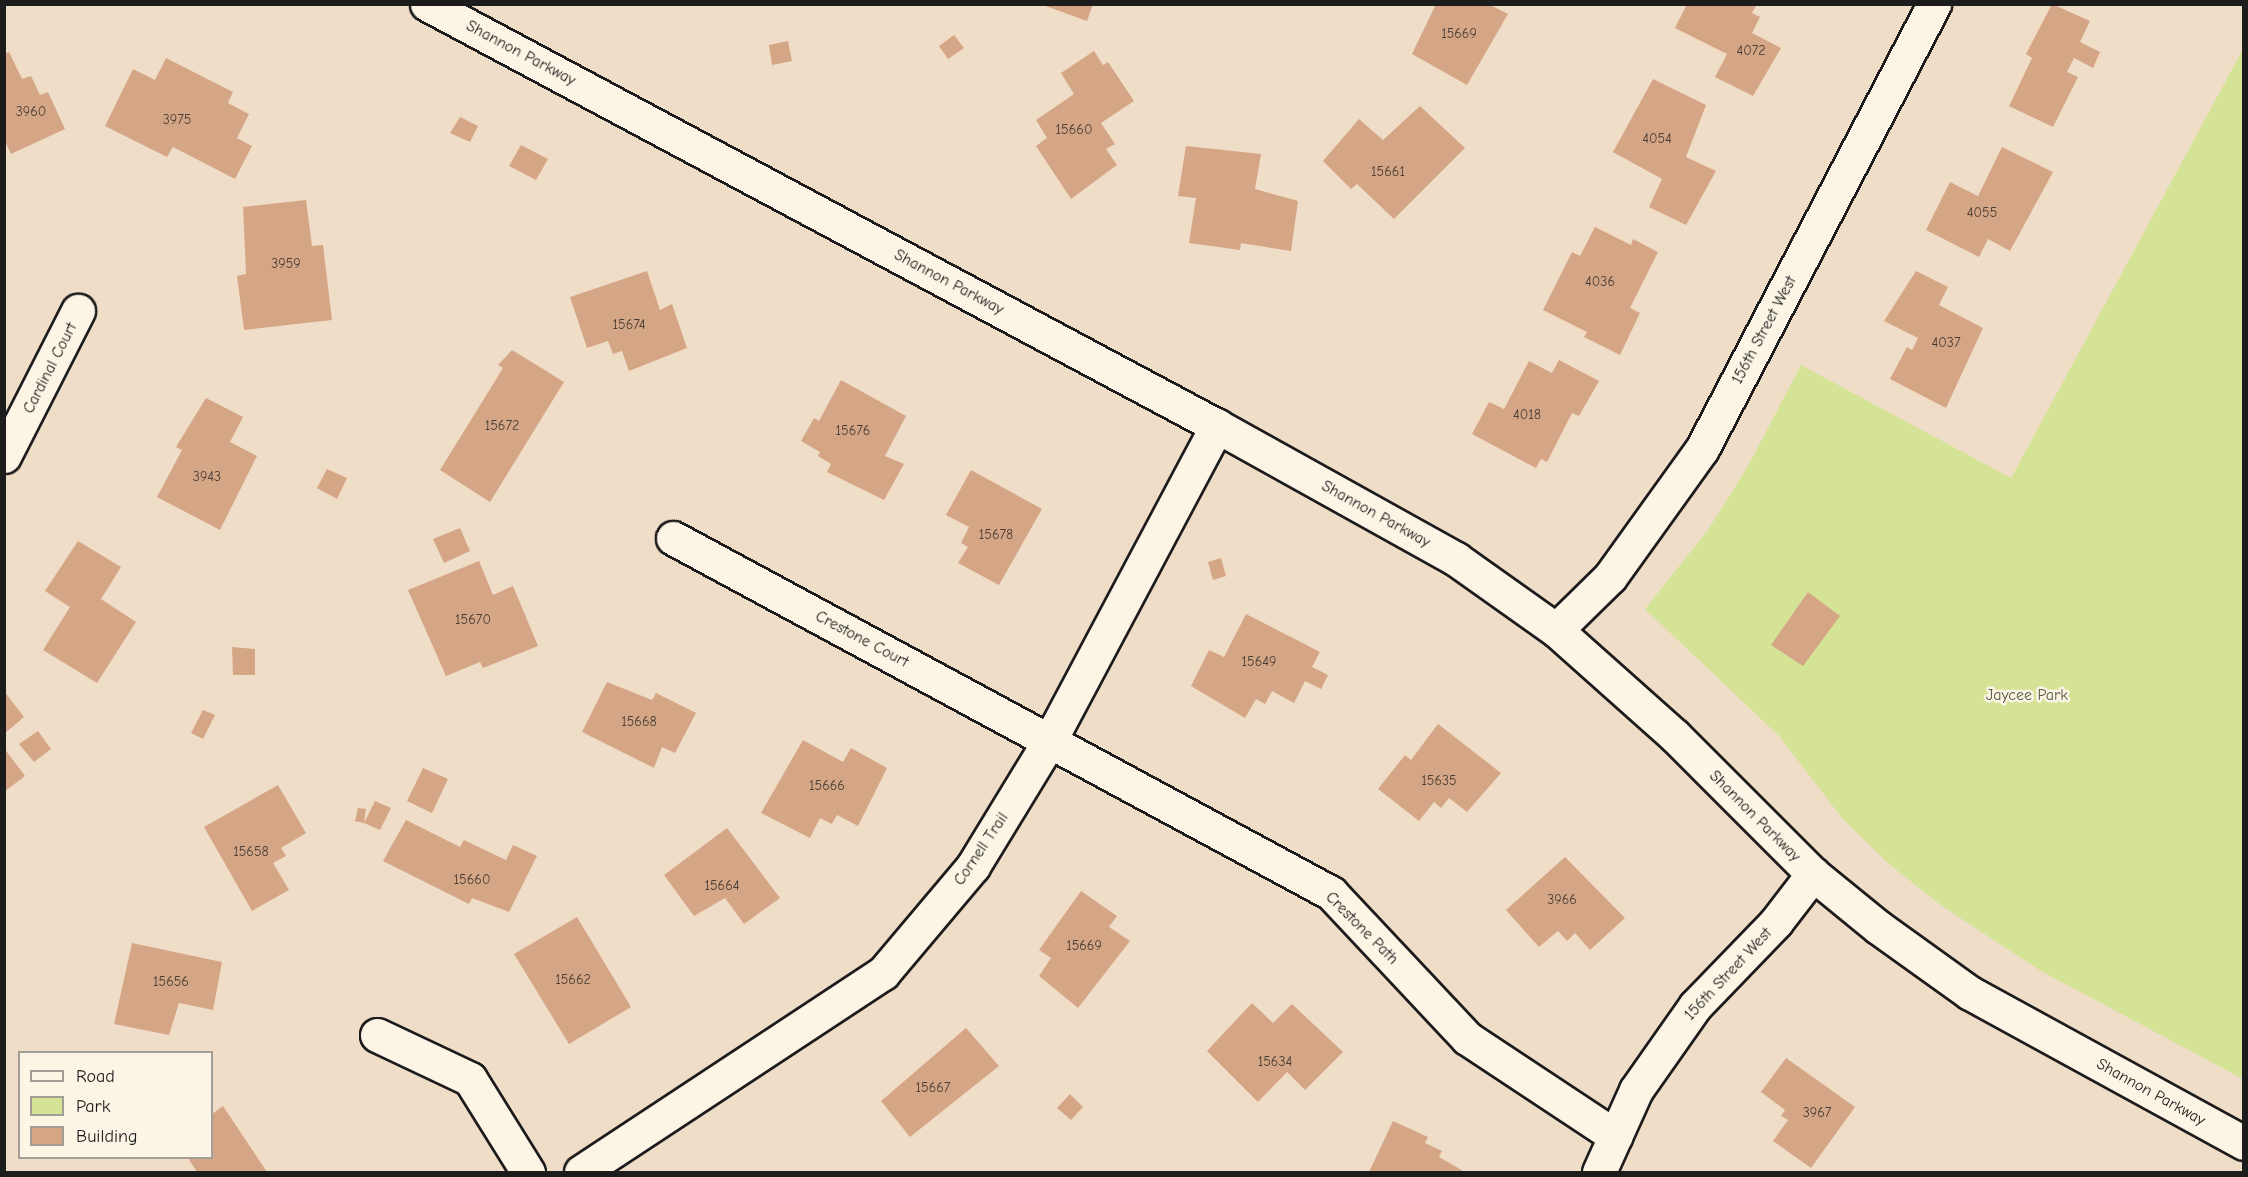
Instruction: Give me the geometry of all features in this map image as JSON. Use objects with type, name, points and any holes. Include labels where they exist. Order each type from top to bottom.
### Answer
[{"type":"street","name":"Shannon Parkway","points":[[427,4],[1217,426],[1456,559],[1556,630],[1675,736],[1813,874],[1878,927],[1970,993],[2244,1143]]},
{"type":"street","name":"156th Street West","points":[[1556,630],[1610,577],[1702,448],[1934,4]]},
{"type":"street","name":"Cardinal Court","points":[[4,456],[78,311]]},
{"type":"street","name":"Cornell Trail","points":[[580,1173],[883,973],[973,866],[1050,740],[1217,426]]},
{"type":"street","name":"Crestone Court","points":[[673,538],[1050,740]]},
{"type":"street","name":"Crestone Path","points":[[1050,740],[1331,893],[1467,1038],[1615,1137]]},
{"type":"street","name":"156th Street West","points":[[1599,1173],[1636,1090],[1695,1006],[1776,922],[1813,874]]},
{"type":"street","points":[[377,1035],[470,1079],[528,1173]]},
{"type":"green space","name":"Jaycee Park","points":[[2243,49],[2243,1079],[2041,971],[1942,906],[1889,864],[1842,818],[1779,736],[1645,609],[1708,530],[1748,466],[1801,365],[2011,478]]},
{"type":"building","points":[[1040,4],[1093,4],[1087,21]]},
{"type":"building","points":[[1436,4],[1488,4],[1508,14],[1467,85],[1412,54]]},
{"type":"building","points":[[1687,4],[1757,4],[1752,13],[1760,17],[1752,33],[1781,48],[1753,96],[1715,77],[1727,54],[1675,28]]},
{"type":"building","points":[[2052,4],[2090,21],[2080,42],[2100,52],[2093,68],[2074,58],[2067,72],[2078,77],[2053,127],[2009,106],[2032,58],[2026,54]]},
{"type":"building","points":[[954,35],[964,48],[948,59],[939,46]]},
{"type":"building","points":[[788,41],[792,61],[772,65],[769,45]]},
{"type":"building","points":[[1094,51],[1103,65],[1108,62],[1134,101],[1101,123],[1115,144],[1106,149],[1117,165],[1071,199],[1036,146],[1047,138],[1036,120],[1074,94],[1061,73]]},
{"type":"building","points":[[9,52],[22,79],[31,76],[40,95],[48,92],[65,129],[11,154],[4,139],[4,54]]},
{"type":"building","points":[[166,58],[233,92],[228,103],[249,114],[237,138],[252,146],[235,179],[173,147],[167,157],[105,126],[133,69],[155,80]]},
{"type":"building","points":[[1653,79],[1706,105],[1686,157],[1716,171],[1686,225],[1649,207],[1662,179],[1613,152]]},
{"type":"building","points":[[1420,106],[1465,148],[1394,219],[1357,184],[1351,189],[1323,161],[1359,119],[1383,140]]},
{"type":"building","points":[[460,117],[478,126],[470,142],[450,133]]},
{"type":"building","points":[[521,145],[548,159],[536,180],[509,166]]},
{"type":"building","points":[[1186,146],[1261,154],[1255,189],[1298,201],[1291,251],[1241,243],[1240,250],[1189,243],[1196,198],[1178,196]]},
{"type":"building","points":[[2002,147],[2053,172],[2010,251],[1988,239],[1979,257],[1926,230],[1950,182],[1978,196]]},
{"type":"building","points":[[306,200],[312,246],[323,245],[332,320],[244,330],[237,276],[246,274],[243,207]]},
{"type":"building","points":[[1595,227],[1631,245],[1633,239],[1658,252],[1630,308],[1640,313],[1620,355],[1584,337],[1587,332],[1543,310],[1572,252],[1580,256]]},
{"type":"building","points":[[647,271],[660,310],[672,304],[687,348],[629,371],[622,351],[613,354],[608,341],[587,348],[570,297]]},
{"type":"building","points":[[1916,271],[1948,287],[1939,305],[1983,328],[1946,408],[1890,379],[1907,347],[1912,350],[1918,338],[1884,321]]},
{"type":"building","points":[[512,350],[564,382],[490,502],[440,470],[503,368],[498,365]]},
{"type":"building","points":[[1559,360],[1599,381],[1579,416],[1572,413],[1547,462],[1541,459],[1536,468],[1472,434],[1489,402],[1504,409],[1529,361],[1552,373]]},
{"type":"building","points":[[841,380],[906,416],[885,456],[904,464],[884,500],[827,472],[831,464],[818,456],[820,452],[801,441],[814,418],[819,421]]},
{"type":"building","points":[[206,398],[243,417],[230,442],[257,456],[220,530],[157,497],[182,450],[176,447]]},
{"type":"building","points":[[327,469],[347,478],[337,499],[317,488]]},
{"type":"building","points":[[971,470],[1042,509],[999,585],[958,563],[968,547],[961,543],[969,527],[946,515]]},
{"type":"building","points":[[460,528],[470,551],[444,563],[433,539]]},
{"type":"building","points":[[78,541],[121,567],[101,599],[136,622],[97,683],[43,650],[70,607],[45,591]]},
{"type":"building","points":[[1221,558],[1226,576],[1213,580],[1208,562]]},
{"type":"building","points":[[479,561],[493,595],[513,586],[538,646],[483,668],[480,662],[446,676],[408,590]]},
{"type":"building","points":[[1808,592],[1840,616],[1803,666],[1771,645]]},
{"type":"building","points":[[1246,614],[1320,652],[1312,667],[1328,675],[1321,689],[1305,681],[1294,703],[1272,691],[1265,704],[1256,699],[1245,718],[1191,686],[1209,650],[1224,657]]},
{"type":"building","points":[[232,647],[255,649],[255,675],[233,675]]},
{"type":"building","points":[[607,682],[652,700],[656,693],[696,713],[675,753],[662,747],[654,768],[582,732]]},
{"type":"building","points":[[4,691],[24,717],[4,734]]},
{"type":"building","points":[[203,710],[215,715],[203,739],[191,733]]},
{"type":"building","points":[[1438,724],[1501,773],[1467,812],[1449,798],[1441,808],[1434,802],[1419,821],[1378,789],[1405,755],[1411,760]]},
{"type":"building","points":[[38,731],[51,749],[34,762],[19,744]]},
{"type":"building","points":[[803,740],[843,762],[851,748],[887,768],[858,826],[837,815],[832,824],[820,818],[810,838],[761,813]]},
{"type":"building","points":[[4,748],[25,776],[4,792]]},
{"type":"building","points":[[423,768],[448,779],[432,813],[407,801]]},
{"type":"building","points":[[278,785],[306,833],[281,848],[286,856],[273,863],[289,890],[252,911],[204,827]]},
{"type":"building","points":[[375,801],[391,808],[380,830],[364,823]]},
{"type":"building","points":[[358,808],[366,809],[364,823],[355,821]]},
{"type":"building","points":[[406,820],[460,847],[464,840],[506,860],[513,845],[537,856],[509,912],[472,898],[469,904],[383,861]]},
{"type":"building","points":[[727,828],[780,898],[744,924],[725,898],[694,916],[664,875]]},
{"type":"building","points":[[1565,857],[1625,918],[1590,950],[1575,933],[1567,941],[1558,931],[1539,947],[1506,910]]},
{"type":"building","points":[[1081,891],[1117,916],[1109,927],[1130,941],[1078,1008],[1039,976],[1051,958],[1039,950]]},
{"type":"building","points":[[577,917],[631,1007],[569,1044],[514,954]]},
{"type":"building","points":[[132,943],[222,962],[213,1010],[179,1003],[169,1035],[114,1024]]},
{"type":"building","points":[[1252,1003],[1273,1023],[1292,1004],[1343,1052],[1305,1090],[1287,1072],[1258,1102],[1207,1051]]},
{"type":"building","points":[[966,1028],[999,1066],[910,1137],[881,1101]]},
{"type":"building","points":[[1786,1058],[1855,1107],[1811,1168],[1773,1141],[1788,1120],[1781,1116],[1785,1110],[1761,1092]]},
{"type":"building","points":[[1070,1094],[1083,1107],[1071,1120],[1057,1108]]},
{"type":"building","points":[[223,1106],[267,1172],[197,1172],[189,1159],[213,1159],[213,1113]]},
{"type":"building","points":[[1393,1121],[1428,1137],[1425,1143],[1442,1151],[1439,1157],[1465,1172],[1369,1172]]}]
